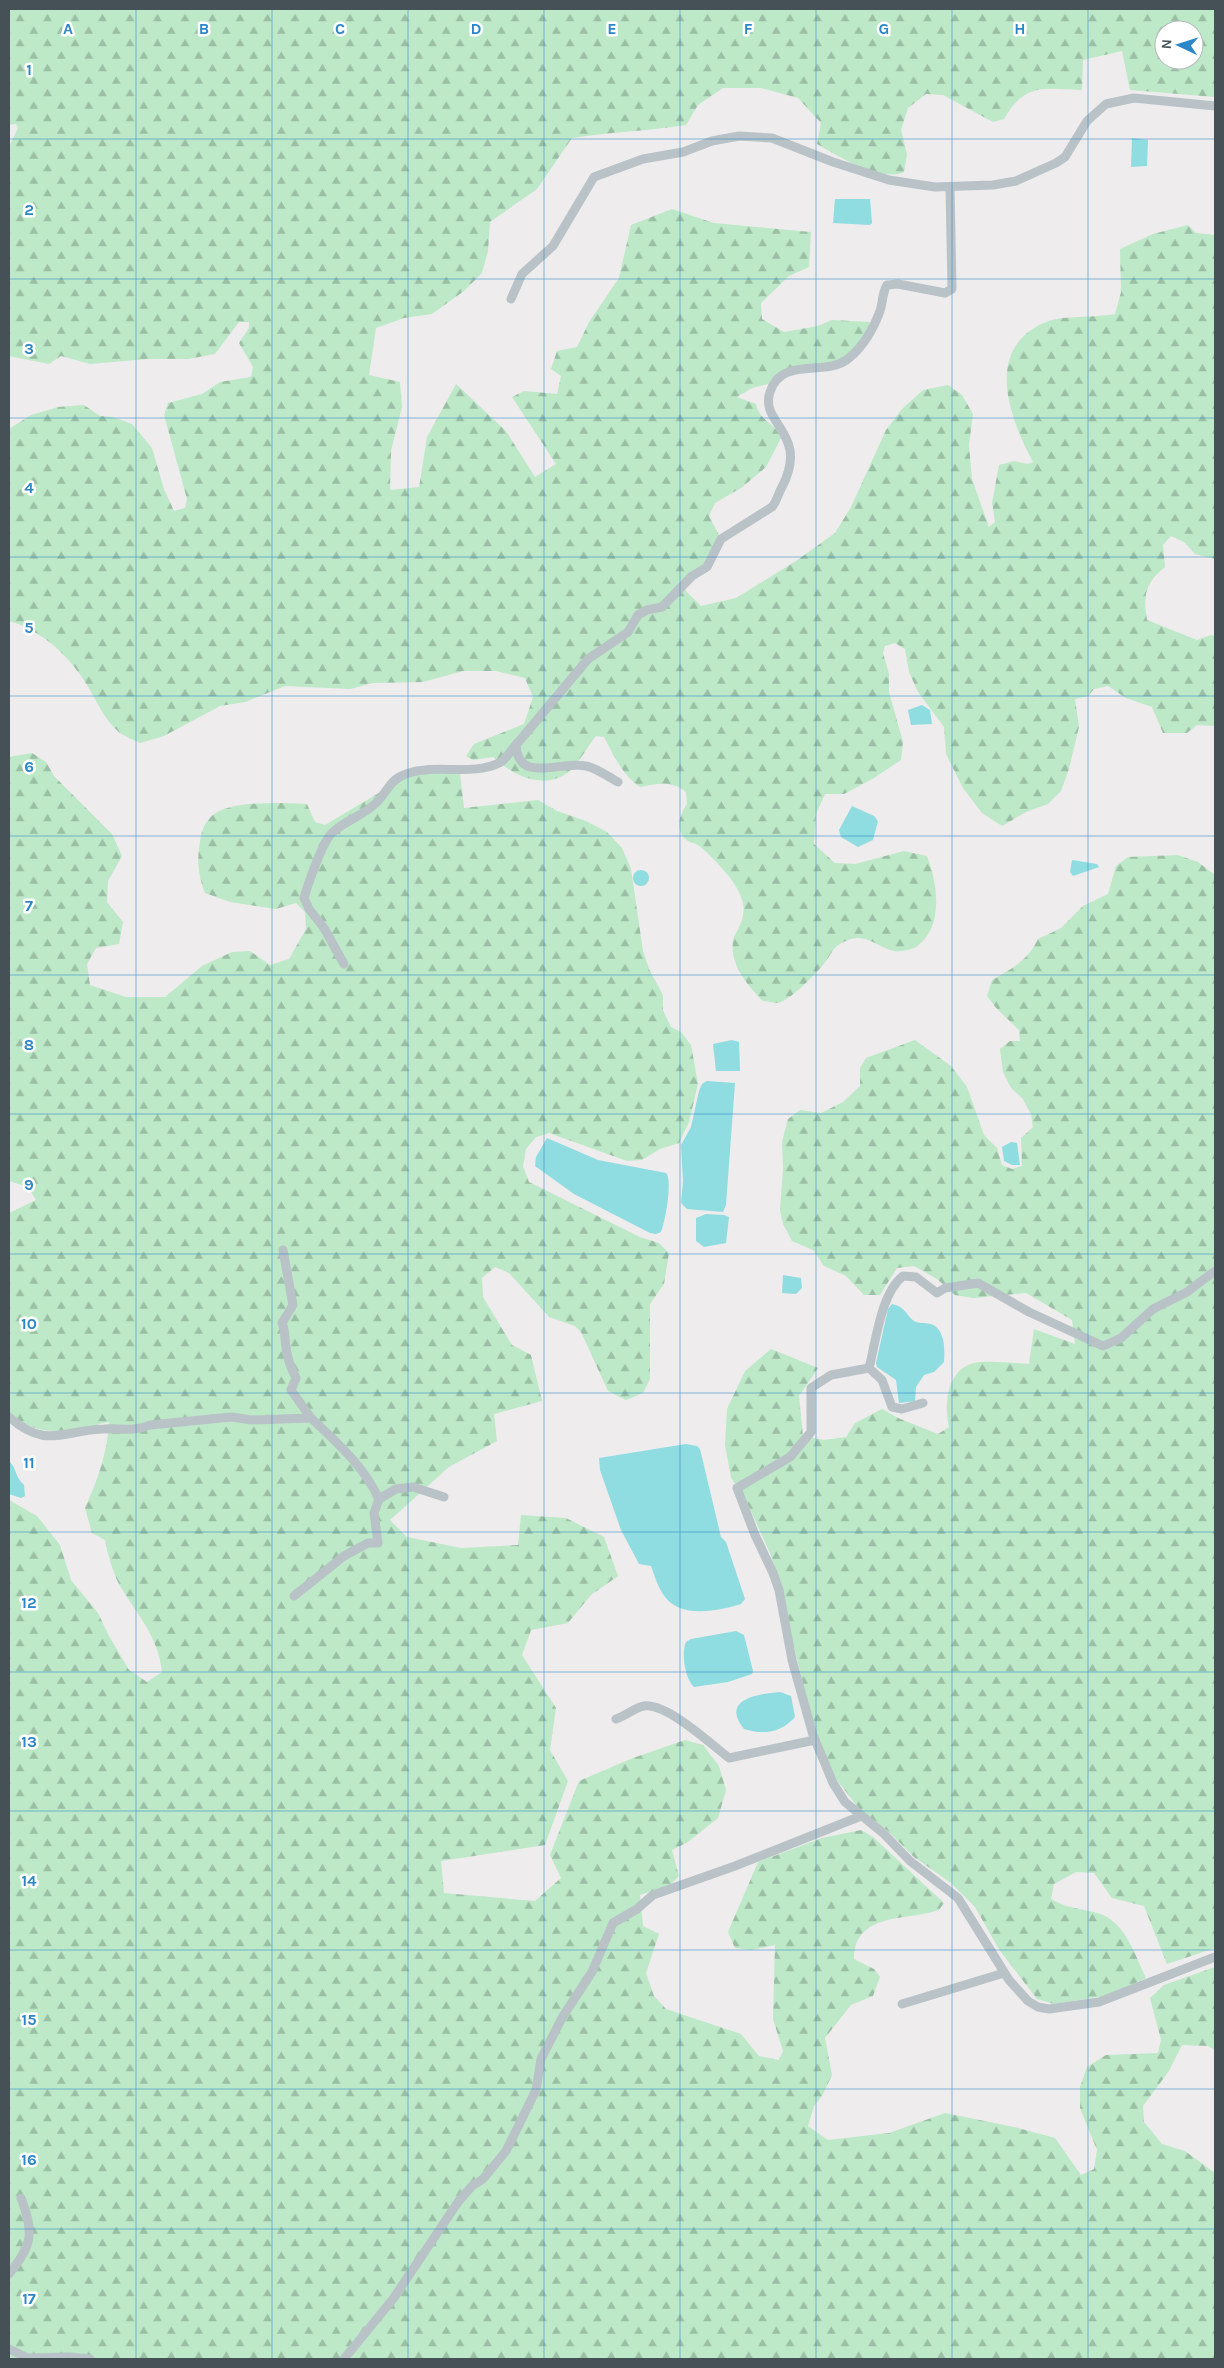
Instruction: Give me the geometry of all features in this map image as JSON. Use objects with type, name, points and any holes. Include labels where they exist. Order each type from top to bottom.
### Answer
[{"type":"street","points":[[511,298],[522,274],[553,246],[594,177],[643,158],[683,152],[712,141],[738,136],[772,138],[872,176],[934,187],[993,185],[1016,181],[1065,157],[1087,121],[1106,104],[1134,98],[1215,106]]},
{"type":"street","points":[[344,964],[324,928],[309,909],[304,898],[325,842],[332,833],[369,809],[378,801],[384,790],[394,780],[408,773],[468,769],[502,762],[588,658],[628,632],[638,615],[647,610],[662,607],[692,576],[707,567],[721,539],[772,507],[787,477],[792,457],[786,436],[770,412],[770,392],[775,382],[786,372],[796,368],[831,367],[841,364],[850,357],[871,330],[880,310],[887,285],[898,284],[945,294],[952,289],[950,187]]},
{"type":"street","points":[[516,745],[516,752],[525,765],[536,769],[556,766],[586,766],[618,782]]},
{"type":"street","points":[[283,1250],[293,1305],[282,1323],[286,1334],[285,1345],[290,1366],[296,1378],[291,1390],[311,1418],[369,1478],[379,1499]]},
{"type":"street","points":[[869,1368],[883,1311],[894,1283],[903,1276],[916,1277],[937,1293],[945,1288],[978,1283],[1030,1312],[1102,1346],[1121,1338],[1153,1309],[1187,1292],[1215,1271]]},
{"type":"street","points":[[869,1368],[882,1380],[892,1407],[902,1409],[923,1403]]},
{"type":"street","points":[[869,1368],[831,1375],[811,1388],[811,1432],[790,1457],[736,1488],[779,1590],[792,1660],[815,1740],[837,1789],[845,1802],[883,1832],[910,1862],[958,1898],[1004,1973],[1028,2001],[1038,2007],[1050,2009],[1110,1999],[1168,1974],[1215,1957]]},
{"type":"street","points":[[9,1417],[23,1430],[47,1437],[103,1429],[141,1429],[150,1425],[232,1417],[251,1420],[311,1418]]},
{"type":"street","points":[[294,1596],[344,1556],[368,1543],[378,1543],[374,1513],[379,1499],[396,1488],[413,1487],[444,1497]]},
{"type":"street","points":[[616,1720],[645,1706],[662,1710],[679,1718],[729,1758],[815,1740]]},
{"type":"street","points":[[344,2359],[402,2286],[458,2202],[472,2186],[483,2179],[506,2151],[536,2090],[541,2058],[563,2016],[592,1972],[614,1922],[637,1909],[653,1895],[736,1866],[861,1816]]},
{"type":"street","points":[[902,2004],[1004,1973]]},
{"type":"street","points":[[9,2274],[21,2258],[31,2230],[21,2198]]},
{"type":"street","points":[[9,2350],[28,2358],[70,2357],[90,2359]]},
{"type":"green space","points":[[9,9],[1215,9],[1215,97],[1130,90],[1122,51],[1083,60],[1082,90],[1047,89],[1028,93],[1012,107],[1004,119],[993,122],[943,95],[926,94],[908,108],[901,130],[907,154],[904,172],[883,174],[871,171],[859,167],[817,144],[821,123],[798,98],[761,88],[723,88],[698,105],[686,125],[572,138],[537,189],[490,222],[488,251],[482,273],[464,291],[432,314],[404,318],[376,328],[369,375],[400,382],[402,407],[391,451],[390,490],[419,487],[427,437],[456,384],[506,431],[535,477],[556,464],[512,397],[524,391],[557,394],[561,376],[551,369],[557,351],[577,347],[589,322],[619,278],[631,225],[672,209],[714,223],[811,232],[809,267],[789,276],[761,303],[762,319],[784,332],[818,326],[832,320],[870,322],[866,335],[849,356],[839,362],[794,367],[772,383],[752,388],[737,397],[756,404],[758,411],[775,428],[781,438],[766,467],[741,488],[715,503],[709,516],[719,535],[704,564],[678,583],[701,606],[736,598],[796,561],[835,533],[851,507],[886,430],[902,409],[923,390],[948,385],[962,395],[973,414],[969,445],[972,479],[989,527],[995,522],[992,503],[999,465],[1014,461],[1028,464],[1033,462],[1016,425],[1010,405],[1007,385],[1008,366],[1014,349],[1026,334],[1046,322],[1061,318],[1115,314],[1121,292],[1120,249],[1153,234],[1188,225],[1196,233],[1215,235],[1215,559],[1195,554],[1184,542],[1171,536],[1163,545],[1165,567],[1149,584],[1145,603],[1147,620],[1197,640],[1211,635],[1215,636],[1215,726],[1197,725],[1187,733],[1163,733],[1152,707],[1126,698],[1108,686],[1094,689],[1088,696],[1075,699],[1079,727],[1069,769],[1061,791],[1048,804],[1026,812],[1002,826],[982,813],[963,788],[946,754],[944,727],[918,692],[909,672],[905,649],[895,643],[885,646],[883,653],[889,674],[889,692],[903,742],[901,760],[874,778],[844,794],[825,794],[816,814],[814,844],[835,863],[855,864],[904,851],[927,856],[936,892],[935,917],[925,939],[911,949],[894,951],[863,938],[856,938],[840,944],[804,985],[790,997],[778,1003],[763,1001],[745,980],[736,964],[733,946],[734,937],[739,928],[744,910],[742,900],[732,881],[718,864],[702,848],[688,841],[681,833],[679,823],[687,804],[686,792],[670,784],[640,787],[628,777],[604,737],[596,736],[569,772],[555,779],[536,780],[526,778],[508,769],[493,757],[473,760],[466,756],[474,744],[524,724],[533,697],[525,678],[496,671],[463,671],[423,682],[373,683],[350,689],[285,686],[245,702],[220,706],[164,736],[140,743],[127,737],[109,722],[78,672],[62,653],[43,637],[9,621],[9,429],[31,415],[58,407],[84,405],[100,416],[113,417],[132,424],[152,448],[164,489],[174,511],[185,508],[187,499],[164,415],[168,403],[202,394],[220,382],[251,377],[253,367],[239,343],[249,328],[249,322],[239,322],[215,354],[188,359],[148,359],[90,364],[61,356],[49,364],[9,356],[9,147],[18,128],[16,124],[9,125]]},
{"type":"green space","points":[[32,753],[46,762],[54,776],[112,834],[122,856],[108,881],[107,902],[123,922],[119,944],[96,948],[87,964],[90,985],[126,997],[165,997],[202,966],[232,952],[250,951],[270,965],[289,959],[306,929],[305,912],[296,903],[276,909],[230,902],[205,893],[198,865],[202,833],[209,819],[227,808],[255,804],[307,804],[315,822],[325,825],[409,775],[460,773],[464,808],[538,800],[557,811],[586,821],[607,832],[622,848],[631,869],[643,951],[649,969],[663,995],[663,1010],[671,1027],[681,1032],[691,1045],[698,1084],[689,1122],[679,1143],[660,1149],[642,1160],[627,1161],[549,1133],[536,1137],[526,1149],[523,1166],[529,1182],[640,1237],[659,1243],[669,1253],[664,1284],[650,1304],[650,1379],[643,1393],[626,1400],[608,1391],[581,1332],[575,1326],[549,1317],[509,1273],[495,1267],[482,1278],[483,1297],[512,1345],[531,1355],[542,1401],[494,1414],[497,1441],[449,1467],[390,1520],[407,1537],[461,1548],[518,1545],[521,1515],[566,1518],[604,1537],[618,1576],[591,1595],[568,1623],[531,1630],[522,1655],[556,1708],[550,1750],[568,1781],[545,1845],[441,1861],[444,1893],[535,1901],[561,1878],[550,1855],[579,1781],[633,1758],[685,1740],[703,1745],[719,1766],[726,1790],[718,1818],[688,1842],[672,1850],[679,1876],[670,1885],[640,1895],[643,1926],[659,1934],[646,1973],[654,1996],[666,2009],[741,2034],[759,2056],[779,2060],[783,2051],[773,2019],[775,1945],[751,1950],[735,1948],[728,1932],[758,1862],[822,1838],[861,1830],[873,1837],[944,1903],[939,1910],[884,1921],[872,1926],[863,1933],[856,1944],[854,1959],[874,1969],[880,1977],[873,1996],[851,2005],[825,2038],[832,2075],[822,2096],[814,2106],[808,2126],[828,2140],[889,2133],[945,2113],[1014,2127],[1055,2138],[1081,2175],[1094,2169],[1097,2150],[1080,2108],[1080,2087],[1087,2067],[1106,2055],[1158,2053],[1161,2040],[1150,1998],[1164,1985],[1215,1967],[1215,2050],[1208,2046],[1182,2045],[1169,2071],[1143,2106],[1144,2122],[1162,2144],[1185,2151],[1215,2173],[1215,2359],[9,2359],[9,1500],[37,1516],[60,1545],[71,1580],[98,1613],[129,1670],[147,1682],[162,1672],[160,1659],[151,1636],[119,1584],[110,1562],[105,1540],[92,1533],[85,1508],[101,1466],[107,1444],[109,1422],[69,1430],[44,1430],[21,1422],[9,1413],[9,1213],[36,1200],[28,1187],[9,1181],[9,757]]},
{"type":"green space","points":[[1178,855],[1198,862],[1215,875],[1215,1948],[1167,1964],[1144,1906],[1112,1898],[1094,1873],[1076,1872],[1054,1884],[1051,1899],[1064,1905],[1103,1915],[1111,1920],[1118,1926],[1129,1942],[1146,1978],[1110,1995],[1054,2004],[1037,1999],[1000,1951],[975,1907],[951,1883],[914,1857],[888,1831],[861,1811],[836,1779],[815,1732],[781,1586],[770,1553],[744,1496],[731,1478],[725,1445],[727,1409],[745,1371],[771,1349],[818,1368],[799,1396],[803,1436],[824,1440],[846,1437],[855,1423],[882,1409],[898,1418],[938,1434],[949,1427],[947,1407],[950,1386],[961,1369],[970,1364],[981,1362],[1029,1364],[1034,1329],[1075,1344],[1072,1320],[1026,1293],[973,1298],[955,1295],[937,1279],[914,1266],[897,1268],[880,1295],[864,1295],[846,1276],[824,1266],[813,1250],[792,1241],[783,1224],[780,1210],[783,1169],[782,1142],[788,1119],[800,1110],[821,1113],[843,1102],[860,1086],[860,1068],[866,1058],[915,1040],[951,1066],[967,1087],[984,1135],[997,1148],[1002,1165],[1012,1169],[1022,1166],[1021,1138],[1033,1127],[1031,1114],[1023,1099],[1011,1088],[1003,1072],[1000,1049],[1010,1041],[1020,1041],[1019,1030],[997,1009],[987,996],[992,980],[1019,963],[1030,952],[1038,939],[1061,928],[1083,906],[1108,894],[1116,866],[1128,857]]},
{"type":"water","points":[[1132,138],[1148,140],[1147,166],[1131,167]]},
{"type":"water","points":[[835,199],[870,199],[872,223],[870,225],[833,223]]},
{"type":"water","points":[[922,705],[930,710],[932,724],[911,725],[908,710]]},
{"type":"water","points":[[852,806],[874,816],[878,821],[873,840],[858,847],[841,837],[839,830]]},
{"type":"water","points":[[1072,860],[1097,864],[1099,867],[1073,876],[1070,872]]},
{"type":"water","points":[[641,870],[649,878],[641,886],[633,878]]},
{"type":"water","points":[[732,1040],[739,1042],[740,1071],[716,1071],[713,1044]]},
{"type":"water","points":[[707,1081],[735,1083],[726,1205],[723,1212],[687,1209],[681,1203],[683,1181],[681,1145],[691,1127],[699,1091],[702,1084]]},
{"type":"water","points":[[547,1138],[598,1160],[666,1173],[669,1193],[661,1232],[656,1234],[650,1233],[574,1194],[535,1166],[536,1157]]},
{"type":"water","points":[[1011,1142],[1017,1143],[1020,1165],[1012,1165],[1004,1161],[1002,1147]]},
{"type":"water","points":[[706,1214],[729,1217],[726,1243],[704,1247],[696,1241],[696,1218]]},
{"type":"water","points":[[783,1275],[801,1278],[802,1288],[796,1294],[782,1293]]},
{"type":"water","points":[[892,1304],[901,1307],[916,1322],[935,1326],[943,1338],[944,1362],[934,1372],[924,1375],[916,1387],[915,1401],[899,1403],[896,1380],[877,1367],[876,1363],[888,1309]]},
{"type":"water","points":[[686,1444],[697,1446],[700,1449],[721,1537],[726,1542],[745,1599],[741,1604],[715,1610],[696,1611],[687,1610],[671,1603],[659,1586],[651,1566],[639,1564],[621,1530],[600,1470],[599,1458]]},
{"type":"water","points":[[9,1461],[24,1485],[25,1496],[21,1498],[9,1494]]},
{"type":"water","points":[[736,1631],[744,1635],[753,1671],[752,1674],[728,1682],[694,1687],[688,1678],[685,1666],[684,1653],[686,1642],[691,1639]]},
{"type":"water","points":[[780,1692],[791,1696],[795,1717],[784,1726],[771,1731],[758,1732],[744,1729],[736,1711],[739,1705],[745,1700],[762,1694]]}]
